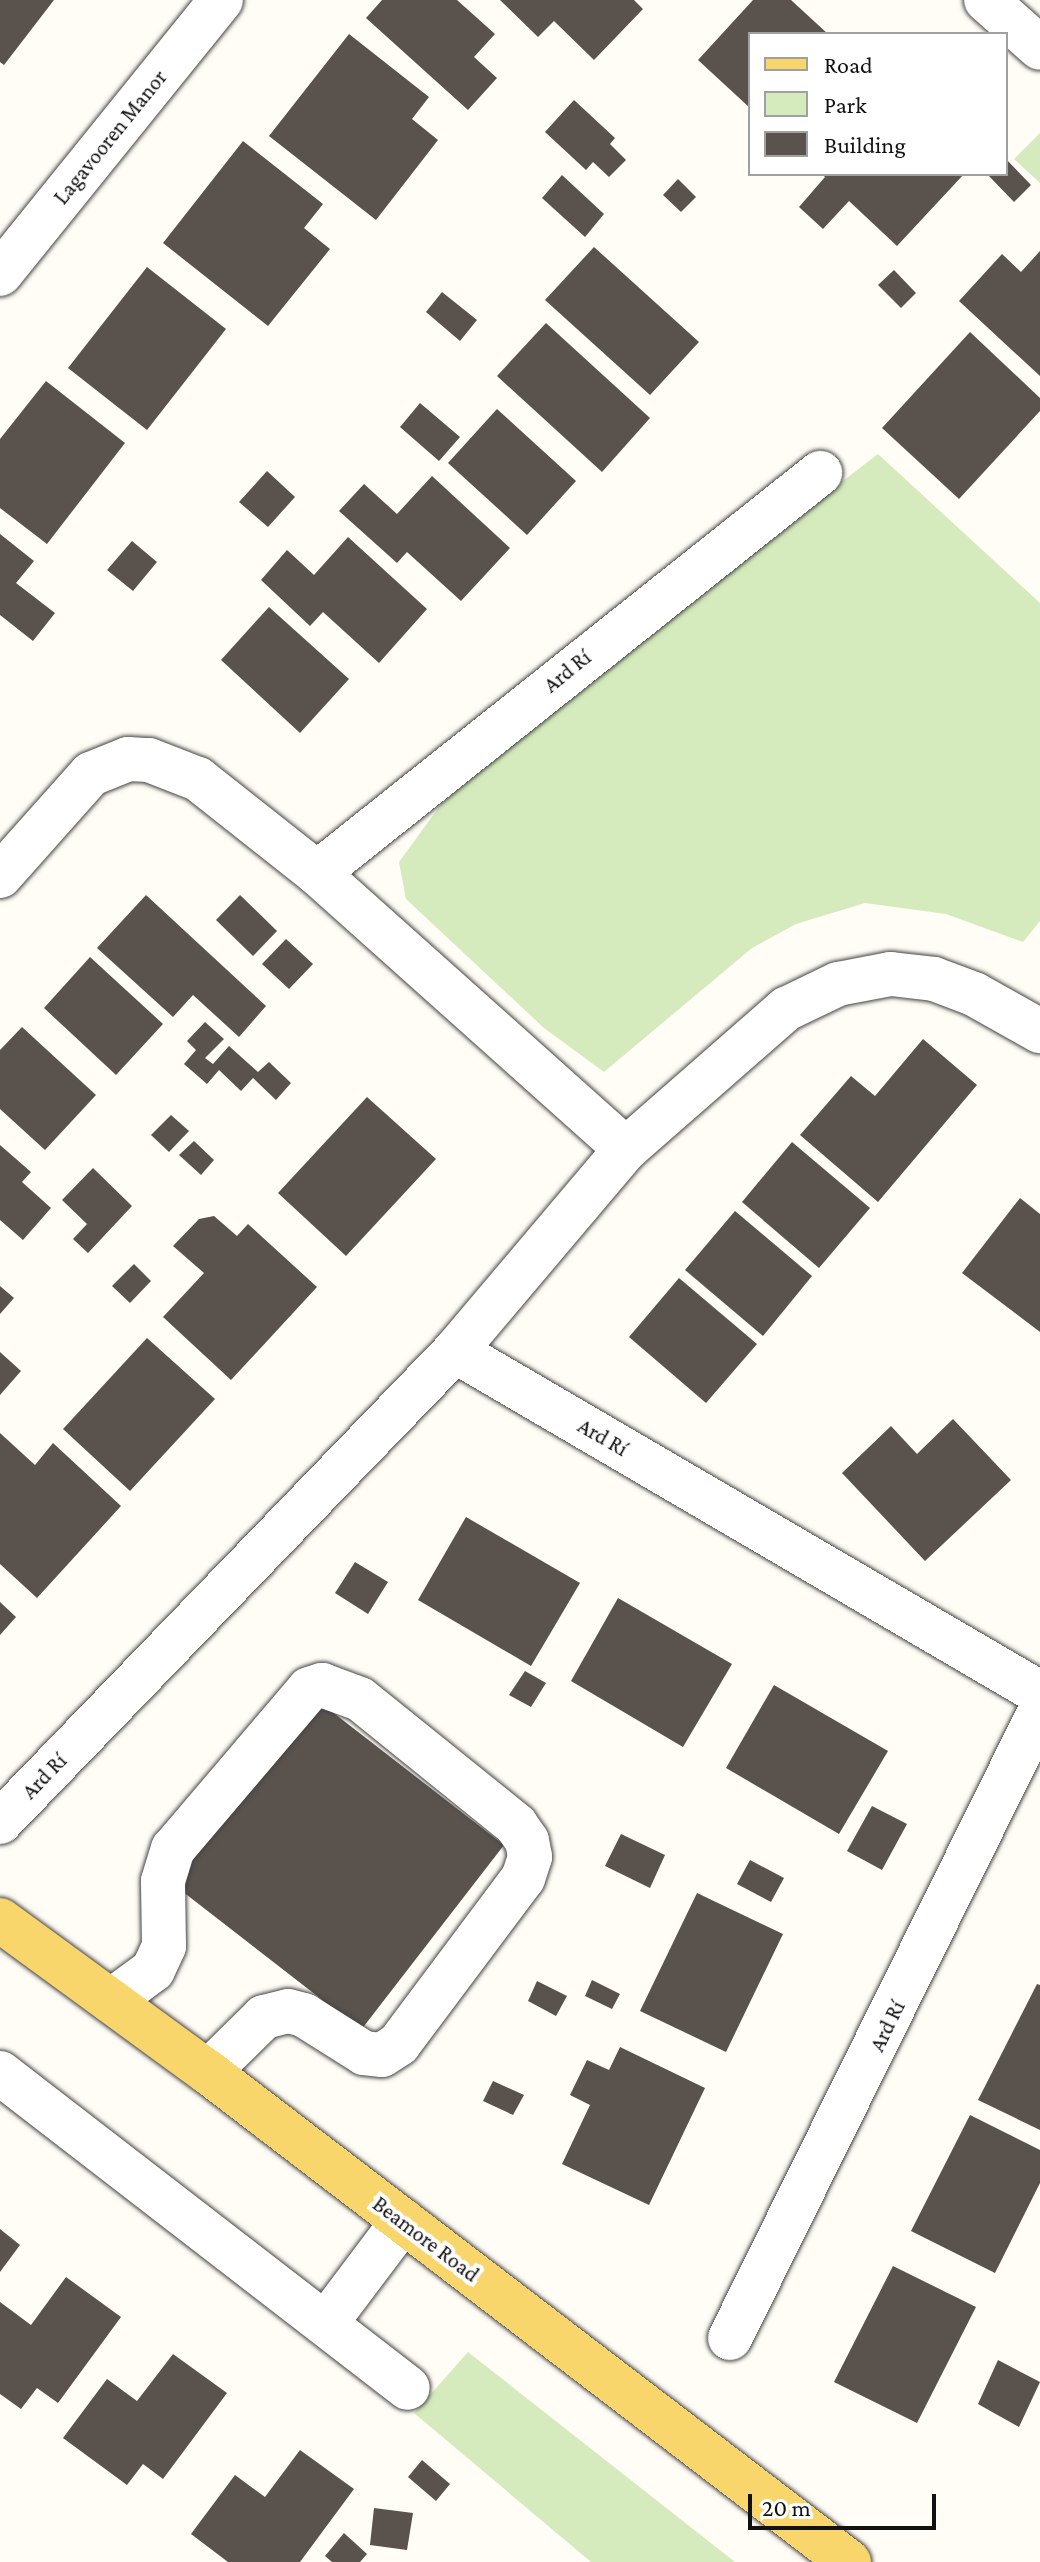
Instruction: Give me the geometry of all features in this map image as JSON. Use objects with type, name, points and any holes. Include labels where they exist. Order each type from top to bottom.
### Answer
[{"type":"main road","name":"Beamore Road","points":[[0,1920],[208,2072],[849,2562]]},
{"type":"street","name":"Lagavooren Manor","points":[[0,274],[221,0]]},
{"type":"street","points":[[986,0],[1040,48]]},
{"type":"street","name":"Ard Rí","points":[[317,873],[820,473]]},
{"type":"street","points":[[0,876],[91,774],[128,759],[149,760],[198,779],[317,873],[626,1149]]},
{"type":"street","name":"Ard Rí","points":[[0,1822],[455,1351],[626,1149],[786,1009],[838,984],[891,974],[934,979],[974,994],[1040,1031]]},
{"type":"street","name":"Ard Rí","points":[[455,1351],[1040,1693]]},
{"type":"street","points":[[111,2001],[153,1970],[164,1946],[163,1881],[173,1849],[309,1689],[322,1685],[360,1699],[516,1825],[527,1841],[530,1857],[523,1878],[399,2044],[382,2055],[364,2053],[304,2015],[288,2011],[264,2017],[208,2072]]},
{"type":"street","name":"Ard Rí","points":[[730,2338],[1040,1711]]},
{"type":"street","points":[[0,2073],[408,2388]]},
{"type":"street","points":[[326,2323],[403,2221]]},
{"type":"green space","points":[[1040,133],[1040,183],[1014,159]]},
{"type":"green space","points":[[878,454],[1040,603],[1040,921],[1023,942],[946,914],[865,903],[796,924],[752,948],[604,1072],[544,1028],[406,899],[399,862],[442,803],[566,694]]},
{"type":"green space","points":[[468,2352],[735,2562],[591,2562],[414,2413]]},
{"type":"building","points":[[0,0],[54,0],[4,65],[0,62]]},
{"type":"building","points":[[382,0],[457,0],[495,34],[474,57],[497,78],[468,110],[366,18]]},
{"type":"building","points":[[500,0],[634,0],[643,9],[594,60],[554,21],[538,37]]},
{"type":"building","points":[[753,0],[791,0],[826,32],[748,32],[748,106],[698,60]]},
{"type":"building","points":[[349,34],[429,97],[412,119],[438,140],[376,220],[269,136]]},
{"type":"building","points":[[574,100],[615,138],[610,144],[626,160],[609,177],[593,162],[586,170],[545,132]]},
{"type":"building","points":[[243,141],[323,204],[304,228],[330,249],[268,326],[163,243]]},
{"type":"building","points":[[1008,161],[1031,185],[1014,202],[989,176],[1008,176]]},
{"type":"building","points":[[562,175],[604,214],[585,237],[542,198]]},
{"type":"building","points":[[962,176],[897,246],[849,201],[823,229],[799,207],[825,177]]},
{"type":"building","points":[[678,179],[696,197],[681,212],[663,195]]},
{"type":"building","points":[[594,247],[699,342],[650,395],[545,300]]},
{"type":"building","points":[[1040,251],[1040,376],[959,301],[1002,254],[1021,272]]},
{"type":"building","points":[[147,267],[226,329],[147,430],[68,368]]},
{"type":"building","points":[[894,270],[916,293],[901,308],[878,285]]},
{"type":"building","points":[[442,292],[477,320],[460,341],[426,312]]},
{"type":"building","points":[[546,323],[650,418],[602,472],[497,376]]},
{"type":"building","points":[[970,332],[1040,398],[1040,411],[959,499],[882,428]]},
{"type":"building","points":[[46,381],[125,443],[47,544],[0,508],[0,439]]},
{"type":"building","points":[[420,403],[460,437],[439,461],[400,427]]},
{"type":"building","points":[[497,409],[576,481],[527,535],[448,463]]},
{"type":"building","points":[[267,471],[295,497],[268,527],[239,502]]},
{"type":"building","points":[[432,476],[510,548],[461,601],[407,552],[397,563],[339,511],[364,484],[397,514]]},
{"type":"building","points":[[0,534],[34,561],[16,583],[55,613],[33,641],[0,615]]},
{"type":"building","points":[[348,537],[427,609],[379,663],[323,612],[310,626],[261,580],[287,550],[314,575]]},
{"type":"building","points":[[132,541],[157,562],[133,591],[107,570]]},
{"type":"building","points":[[269,607],[349,679],[300,733],[221,660]]},
{"type":"building","points":[[146,895],[266,1006],[239,1037],[193,995],[173,1017],[97,948]]},
{"type":"building","points":[[240,895],[277,931],[253,956],[216,920]]},
{"type":"building","points":[[286,939],[313,964],[289,989],[262,964]]},
{"type":"building","points":[[90,957],[163,1024],[116,1075],[44,1008]]},
{"type":"building","points":[[205,1022],[224,1039],[205,1058],[213,1064],[229,1046],[258,1072],[269,1062],[291,1083],[276,1100],[253,1078],[241,1091],[219,1070],[207,1084],[184,1064],[196,1050],[187,1041]]},
{"type":"building","points":[[22,1027],[96,1095],[45,1150],[0,1109],[0,1050]]},
{"type":"building","points":[[923,1039],[977,1085],[878,1202],[800,1135],[851,1076],[875,1096]]},
{"type":"building","points":[[367,1097],[436,1159],[346,1256],[278,1193]]},
{"type":"building","points":[[171,1115],[189,1131],[169,1152],[151,1135]]},
{"type":"building","points":[[194,1141],[214,1160],[201,1175],[179,1155]]},
{"type":"building","points":[[792,1142],[870,1208],[819,1268],[742,1202]]},
{"type":"building","points":[[0,1145],[31,1172],[22,1182],[51,1208],[23,1240],[0,1220]]},
{"type":"building","points":[[93,1168],[132,1206],[88,1253],[73,1239],[87,1224],[62,1200]]},
{"type":"building","points":[[1020,1198],[1040,1214],[1040,1332],[962,1273]]},
{"type":"building","points":[[735,1211],[812,1276],[763,1336],[685,1270]]},
{"type":"building","points":[[214,1216],[237,1236],[248,1224],[317,1287],[231,1380],[163,1317],[204,1273],[173,1246],[199,1219]]},
{"type":"building","points":[[134,1264],[151,1281],[130,1303],[112,1286]]},
{"type":"building","points":[[679,1278],[757,1344],[706,1403],[629,1337]]},
{"type":"building","points":[[0,1286],[14,1298],[0,1314]]},
{"type":"building","points":[[147,1338],[215,1399],[130,1491],[63,1429]]},
{"type":"building","points":[[0,1352],[21,1371],[0,1395]]},
{"type":"building","points":[[953,1419],[1011,1480],[925,1561],[842,1473],[891,1426],[917,1454]]},
{"type":"building","points":[[0,1433],[35,1465],[53,1443],[121,1506],[37,1598],[0,1564]]},
{"type":"building","points":[[466,1517],[580,1583],[531,1666],[418,1600]]},
{"type":"building","points":[[355,1562],[388,1582],[368,1614],[335,1593]]},
{"type":"building","points":[[618,1598],[732,1664],[683,1747],[571,1681]]},
{"type":"building","points":[[0,1602],[16,1617],[0,1635]]},
{"type":"building","points":[[525,1671],[546,1683],[531,1707],[509,1695]]},
{"type":"building","points":[[774,1685],[888,1751],[839,1834],[726,1768]]},
{"type":"building","points":[[313,1697],[504,1845],[361,2030],[169,1881]]},
{"type":"building","points":[[872,1806],[907,1824],[882,1870],[847,1851]]},
{"type":"building","points":[[621,1834],[665,1855],[650,1888],[605,1866]]},
{"type":"building","points":[[750,1860],[784,1878],[771,1902],[737,1884]]},
{"type":"building","points":[[697,1893],[783,1934],[726,2052],[640,2011]]},
{"type":"building","points":[[592,1980],[620,1994],[612,2009],[585,1996]]},
{"type":"building","points":[[537,1981],[567,1996],[556,2016],[528,2001]]},
{"type":"building","points":[[1037,1984],[1040,1985],[1040,2130],[978,2100]]},
{"type":"building","points":[[620,2047],[705,2088],[649,2205],[562,2164],[590,2105],[570,2095],[587,2060],[609,2070]]},
{"type":"building","points":[[493,2081],[524,2095],[513,2115],[483,2101]]},
{"type":"building","points":[[970,2115],[1040,2150],[1040,2183],[995,2273],[911,2231]]},
{"type":"building","points":[[0,2229],[20,2245],[0,2272]]},
{"type":"building","points":[[893,2266],[976,2307],[917,2423],[834,2382]]},
{"type":"building","points":[[66,2277],[121,2317],[58,2403],[37,2388],[21,2409],[0,2394],[0,2302],[31,2325]]},
{"type":"building","points":[[173,2354],[227,2393],[163,2479],[143,2464],[127,2485],[63,2438],[107,2379],[137,2401]]},
{"type":"building","points":[[998,2360],[1040,2382],[1019,2427],[978,2404]]},
{"type":"building","points":[[300,2450],[354,2489],[300,2562],[228,2562],[191,2534],[235,2475],[265,2497]]},
{"type":"building","points":[[422,2460],[450,2484],[436,2501],[408,2477]]},
{"type":"building","points":[[374,2508],[413,2513],[407,2550],[370,2545]]},
{"type":"building","points":[[344,2533],[367,2554],[360,2562],[332,2562],[325,2556]]}]
